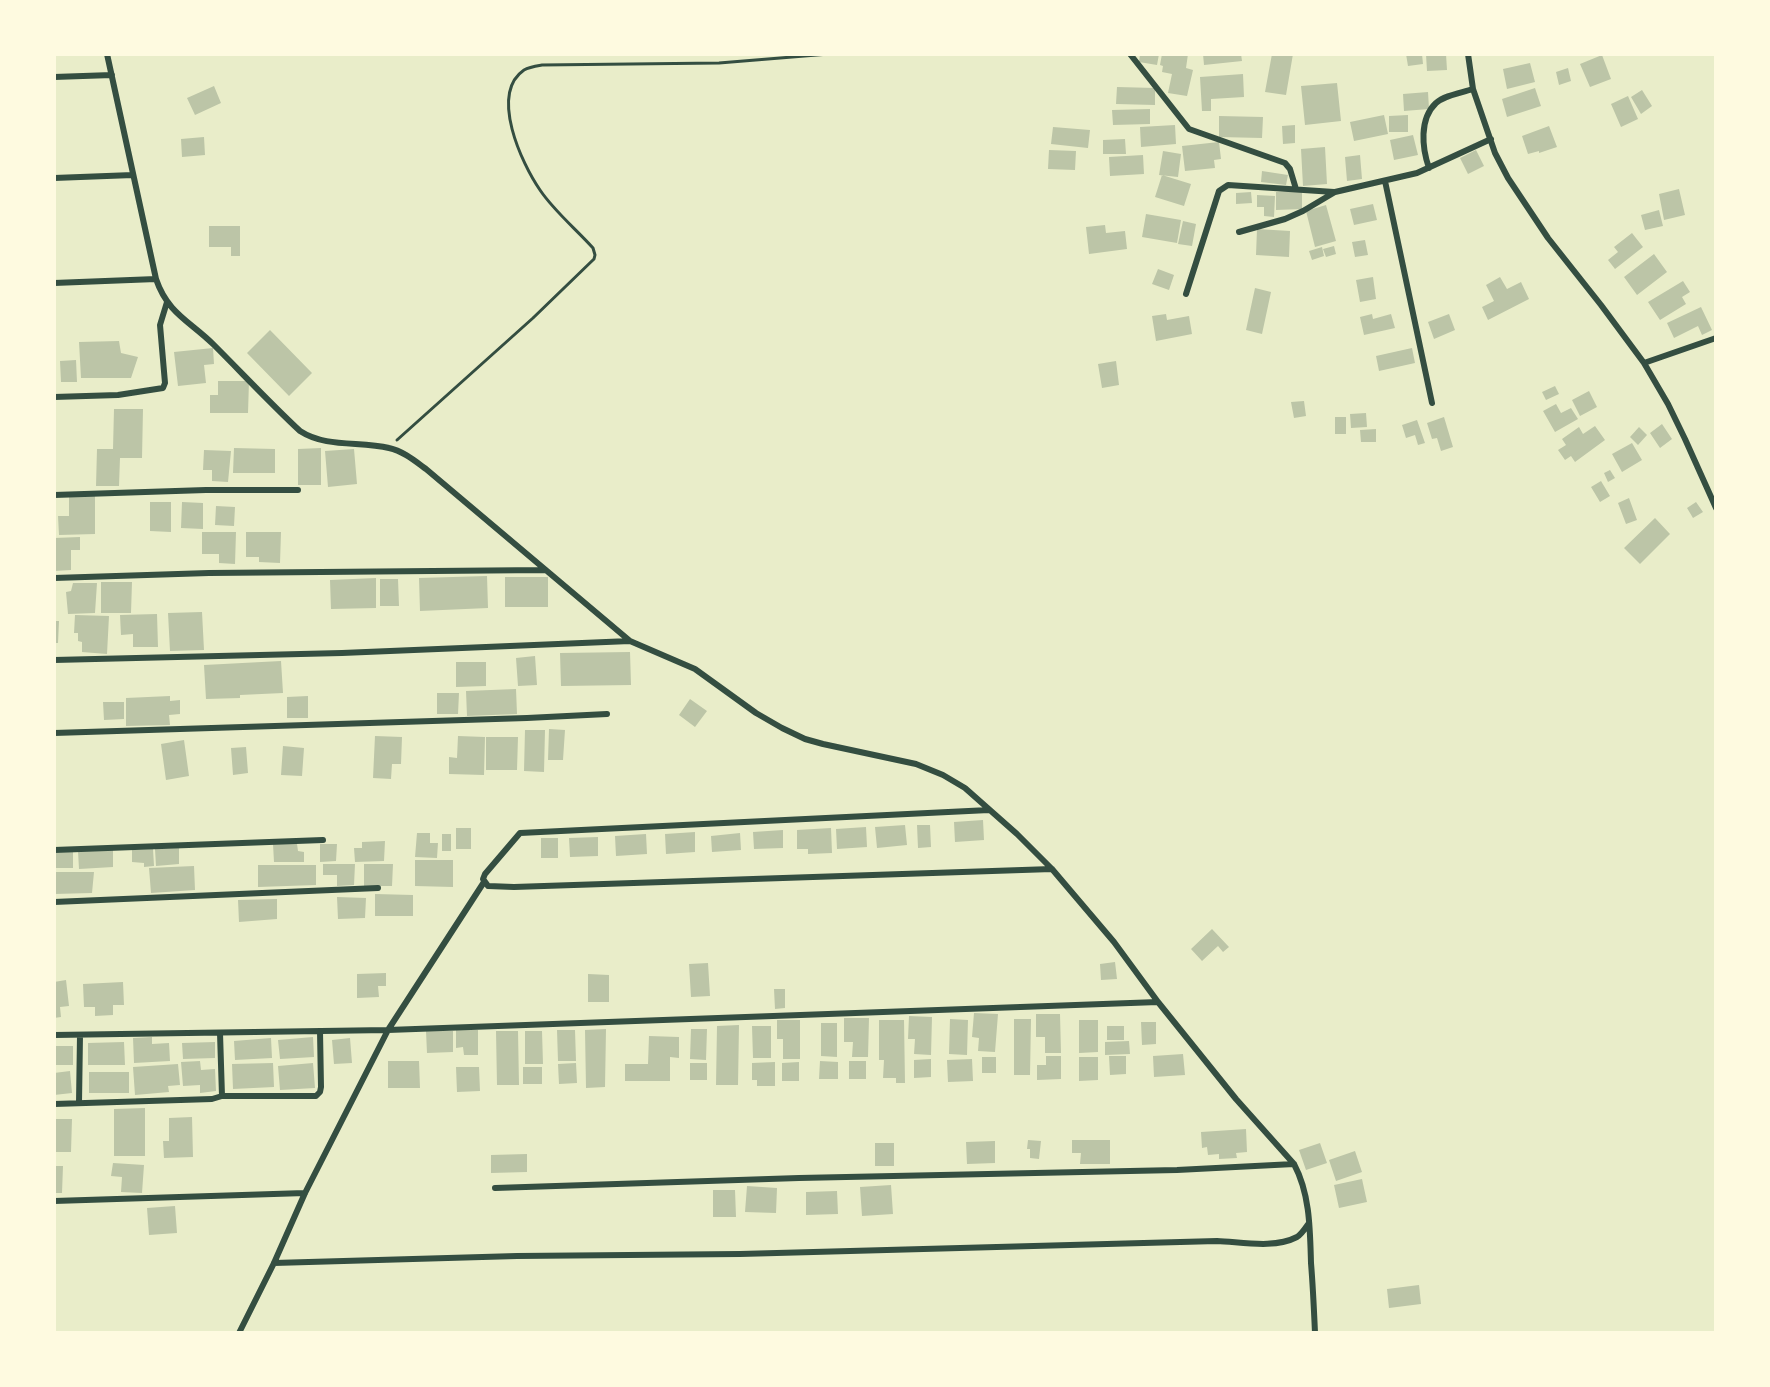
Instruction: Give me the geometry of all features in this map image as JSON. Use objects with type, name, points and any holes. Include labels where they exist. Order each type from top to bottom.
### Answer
[{"type":"street","points":[[107,54],[156,279],[167,302],[307,436],[326,441],[388,448],[403,454],[426,469],[630,641],[695,669],[782,729],[822,744],[916,764],[954,780],[1017,834],[1052,869],[1114,942],[1158,1002],[1236,1099],[1294,1164],[1303,1186],[1310,1222],[1314,1333]]},
{"type":"street","points":[[1130,54],[1189,129],[1285,164],[1290,169],[1296,189]]},
{"type":"street","points":[[1468,54],[1473,89],[1496,153],[1522,201],[1644,363],[1681,430],[1716,508]]},
{"type":"street","points":[[54,77],[112,75]]},
{"type":"street","points":[[1429,168],[1424,140],[1427,118],[1431,110],[1446,97],[1473,89]]},
{"type":"street","points":[[1186,294],[1219,190],[1222,188],[1228,185],[1335,192],[1429,168],[1491,139]]},
{"type":"street","points":[[54,178],[133,175]]},
{"type":"street","points":[[1385,181],[1432,403]]},
{"type":"street","points":[[1239,232],[1285,219],[1335,192]]},
{"type":"street","points":[[54,283],[156,279]]},
{"type":"street","points":[[54,397],[118,395],[161,390],[165,383],[160,325],[167,302]]},
{"type":"street","points":[[1644,363],[1716,338]]},
{"type":"street","points":[[54,495],[206,490],[298,490]]},
{"type":"street","points":[[54,578],[209,573],[545,570]]},
{"type":"street","points":[[54,660],[630,641]]},
{"type":"street","points":[[54,733],[607,714]]},
{"type":"street","points":[[239,1333],[274,1263],[305,1193],[388,1030],[484,882],[485,873],[520,833],[989,810]]},
{"type":"street","points":[[54,850],[322,840]]},
{"type":"street","points":[[484,882],[488,886],[514,887],[1052,869]]},
{"type":"street","points":[[54,902],[378,888]]},
{"type":"street","points":[[54,1035],[388,1030],[1158,1002]]},
{"type":"street","points":[[54,1104],[212,1099],[222,1096],[316,1096],[321,1087],[320,1031]]},
{"type":"street","points":[[220,1033],[222,1096]]},
{"type":"street","points":[[80,1035],[80,1103]]},
{"type":"street","points":[[495,1188],[799,1178],[1177,1170],[1294,1164]]},
{"type":"street","points":[[54,1201],[305,1193]]},
{"type":"street","points":[[274,1263],[517,1256],[740,1254],[1217,1241],[1267,1244],[1298,1236],[1310,1222]]},
{"type":"path","points":[[388,448],[533,318],[594,259],[593,248],[542,193],[522,160],[510,117],[509,97],[514,81],[524,70],[542,65],[719,63],[829,54]]},
{"type":"building","points":[[1140,54],[1159,54],[1157,65],[1139,62]]},
{"type":"building","points":[[1162,54],[1188,54],[1186,68],[1193,70],[1187,96],[1168,93],[1172,74],[1162,72],[1163,66],[1160,65]]},
{"type":"building","points":[[1203,54],[1241,54],[1242,61],[1204,65]]},
{"type":"building","points":[[1272,54],[1293,54],[1286,95],[1265,92]]},
{"type":"building","points":[[1406,54],[1422,54],[1423,64],[1408,66]]},
{"type":"building","points":[[1426,54],[1446,54],[1447,70],[1427,71]]},
{"type":"building","points":[[1602,55],[1611,79],[1590,87],[1580,64]]},
{"type":"building","points":[[1530,63],[1535,82],[1507,89],[1503,69]]},
{"type":"building","points":[[1568,68],[1571,81],[1559,85],[1556,72]]},
{"type":"building","points":[[1243,74],[1244,97],[1211,99],[1211,111],[1202,111],[1200,77]]},
{"type":"building","points":[[1337,83],[1341,121],[1305,125],[1301,86]]},
{"type":"building","points":[[214,86],[221,103],[195,115],[187,98]]},
{"type":"building","points":[[1117,87],[1155,88],[1155,105],[1116,104]]},
{"type":"building","points":[[1535,88],[1541,106],[1507,117],[1502,99]]},
{"type":"building","points":[[1642,90],[1652,106],[1641,114],[1631,97]]},
{"type":"building","points":[[1428,92],[1429,109],[1404,111],[1403,94]]},
{"type":"building","points":[[1628,96],[1638,119],[1621,127],[1611,104]]},
{"type":"building","points":[[1150,109],[1150,124],[1113,125],[1112,110]]},
{"type":"building","points":[[1384,115],[1388,134],[1354,141],[1350,122]]},
{"type":"building","points":[[1408,115],[1408,132],[1389,132],[1389,116]]},
{"type":"building","points":[[1219,116],[1263,117],[1262,138],[1219,137]]},
{"type":"building","points":[[1175,125],[1176,144],[1141,147],[1140,127]]},
{"type":"building","points":[[1295,125],[1295,143],[1283,144],[1282,126]]},
{"type":"building","points":[[1549,126],[1557,147],[1528,154],[1522,136]]},
{"type":"building","points":[[1053,127],[1090,130],[1088,148],[1051,144]]},
{"type":"building","points":[[1413,135],[1418,155],[1394,160],[1390,140]]},
{"type":"building","points":[[204,137],[205,155],[182,157],[181,139]]},
{"type":"building","points":[[1125,139],[1126,154],[1103,154],[1103,140]]},
{"type":"building","points":[[1219,142],[1221,159],[1214,160],[1215,168],[1185,171],[1182,146]]},
{"type":"building","points":[[1325,147],[1327,184],[1303,186],[1301,149]]},
{"type":"building","points":[[1049,150],[1076,151],[1075,170],[1048,169]]},
{"type":"building","points":[[1476,150],[1484,166],[1468,174],[1460,158]]},
{"type":"building","points":[[1163,151],[1181,154],[1178,177],[1159,175]]},
{"type":"building","points":[[1143,155],[1144,174],[1110,176],[1109,157]]},
{"type":"building","points":[[1360,155],[1362,179],[1347,181],[1345,157]]},
{"type":"building","points":[[1262,171],[1288,175],[1286,185],[1261,182]]},
{"type":"building","points":[[1162,175],[1191,184],[1184,206],[1155,197]]},
{"type":"building","points":[[1679,189],[1685,215],[1664,220],[1659,194]]},
{"type":"building","points":[[1302,191],[1302,209],[1276,210],[1276,192]]},
{"type":"building","points":[[1251,192],[1252,203],[1236,204],[1236,193]]},
{"type":"building","points":[[1257,195],[1275,196],[1274,217],[1264,216],[1264,207],[1257,207]]},
{"type":"building","points":[[1373,204],[1377,220],[1354,225],[1350,209]]},
{"type":"building","points":[[1326,205],[1336,241],[1315,247],[1306,211]]},
{"type":"building","points":[[1659,210],[1663,226],[1645,230],[1641,215]]},
{"type":"building","points":[[1146,214],[1181,220],[1177,243],[1142,237]]},
{"type":"building","points":[[1183,221],[1196,224],[1192,246],[1178,244]]},
{"type":"building","points":[[1105,225],[1106,233],[1125,231],[1127,249],[1089,254],[1086,227]]},
{"type":"building","points":[[209,226],[240,226],[240,256],[231,256],[231,247],[209,247]]},
{"type":"building","points":[[1257,229],[1290,231],[1289,257],[1256,255]]},
{"type":"building","points":[[1632,233],[1643,247],[1615,269],[1608,260],[1618,252],[1614,247]]},
{"type":"building","points":[[1365,240],[1368,255],[1355,257],[1352,242]]},
{"type":"building","points":[[1334,246],[1336,254],[1326,257],[1323,249]]},
{"type":"building","points":[[1322,247],[1324,256],[1312,260],[1309,251]]},
{"type":"building","points":[[1654,254],[1667,272],[1637,295],[1624,277]]},
{"type":"building","points":[[1158,269],[1174,275],[1169,290],[1152,284]]},
{"type":"building","points":[[1373,277],[1376,299],[1360,302],[1356,280]]},
{"type":"building","points":[[1500,277],[1507,289],[1521,282],[1529,299],[1488,320],[1482,307],[1494,301],[1486,285]]},
{"type":"building","points":[[1683,281],[1690,292],[1682,297],[1686,304],[1660,320],[1648,302]]},
{"type":"building","points":[[1255,288],[1271,292],[1262,334],[1246,330]]},
{"type":"building","points":[[1701,307],[1712,330],[1702,335],[1698,326],[1674,338],[1667,323]]},
{"type":"building","points":[[1166,314],[1167,320],[1189,316],[1192,334],[1156,341],[1152,316]]},
{"type":"building","points":[[1372,314],[1373,319],[1391,314],[1395,328],[1364,335],[1360,317]]},
{"type":"building","points":[[1449,314],[1455,330],[1434,339],[1428,322]]},
{"type":"building","points":[[270,330],[312,373],[289,396],[247,353]]},
{"type":"building","points":[[119,341],[121,353],[138,357],[131,378],[81,378],[79,342]]},
{"type":"building","points":[[213,348],[214,364],[204,365],[206,383],[178,386],[174,352]]},
{"type":"building","points":[[1412,348],[1415,363],[1379,371],[1376,356]]},
{"type":"building","points":[[76,360],[77,382],[61,382],[60,361]]},
{"type":"building","points":[[1116,361],[1119,385],[1102,388],[1098,364]]},
{"type":"building","points":[[218,381],[249,381],[248,413],[210,413],[210,395],[218,395]]},
{"type":"building","points":[[1555,386],[1559,394],[1546,400],[1542,392]]},
{"type":"building","points":[[1589,391],[1597,407],[1580,416],[1572,400]]},
{"type":"building","points":[[1304,401],[1306,416],[1294,418],[1291,402]]},
{"type":"building","points":[[1556,404],[1561,413],[1571,408],[1578,419],[1555,432],[1543,411]]},
{"type":"building","points":[[114,409],[143,409],[142,458],[120,458],[119,486],[96,486],[97,449],[113,449]]},
{"type":"building","points":[[1366,413],[1367,427],[1351,428],[1350,414]]},
{"type":"building","points":[[1335,417],[1346,417],[1346,434],[1335,434]]},
{"type":"building","points":[[1444,417],[1453,447],[1441,451],[1437,438],[1432,439],[1427,423]]},
{"type":"building","points":[[1417,420],[1425,443],[1418,445],[1415,435],[1406,438],[1402,425]]},
{"type":"building","points":[[1662,424],[1672,439],[1660,448],[1650,433]]},
{"type":"building","points":[[1595,426],[1605,440],[1575,462],[1571,456],[1565,460],[1558,450],[1566,445],[1562,439],[1579,427],[1583,434]]},
{"type":"building","points":[[1639,427],[1647,435],[1638,445],[1630,437]]},
{"type":"building","points":[[1376,429],[1376,442],[1361,442],[1360,430]]},
{"type":"building","points":[[1632,443],[1642,460],[1622,472],[1612,454]]},
{"type":"building","points":[[234,448],[275,449],[275,473],[233,473]]},
{"type":"building","points":[[321,448],[321,485],[298,485],[298,449]]},
{"type":"building","points":[[354,449],[357,484],[328,487],[325,451]]},
{"type":"building","points":[[204,450],[231,451],[228,482],[212,481],[212,470],[203,470]]},
{"type":"building","points":[[1610,470],[1615,478],[1608,482],[1604,473]]},
{"type":"building","points":[[1601,481],[1610,496],[1600,502],[1591,487]]},
{"type":"building","points":[[95,495],[95,534],[59,535],[58,516],[69,516],[69,496]]},
{"type":"building","points":[[1629,498],[1637,520],[1626,524],[1618,503]]},
{"type":"building","points":[[150,502],[171,502],[171,532],[150,531]]},
{"type":"building","points":[[182,502],[203,503],[203,529],[181,528]]},
{"type":"building","points":[[1696,502],[1703,512],[1693,518],[1687,508]]},
{"type":"building","points":[[216,506],[235,507],[234,526],[215,525]]},
{"type":"building","points":[[1655,518],[1670,534],[1640,564],[1624,548]]},
{"type":"building","points":[[202,532],[236,532],[235,564],[219,563],[219,554],[202,554]]},
{"type":"building","points":[[246,532],[281,532],[280,563],[259,562],[259,557],[246,557]]},
{"type":"building","points":[[80,537],[80,550],[71,550],[71,570],[54,571],[54,538]]},
{"type":"building","points":[[487,576],[488,608],[420,611],[419,578]]},
{"type":"building","points":[[505,577],[548,577],[548,607],[505,607]]},
{"type":"building","points":[[376,578],[376,608],[331,609],[330,580]]},
{"type":"building","points":[[380,579],[398,579],[399,606],[380,606]]},
{"type":"building","points":[[101,582],[132,582],[131,613],[101,613]]},
{"type":"building","points":[[73,583],[97,583],[95,613],[68,614],[66,592],[71,591]]},
{"type":"building","points":[[202,612],[204,650],[170,651],[168,613]]},
{"type":"building","points":[[157,614],[158,647],[133,647],[133,634],[121,635],[120,615]]},
{"type":"building","points":[[75,615],[109,616],[107,654],[82,652],[82,642],[78,641],[78,633],[74,633]]},
{"type":"building","points":[[54,621],[59,621],[58,643],[54,643]]},
{"type":"building","points":[[630,652],[631,685],[561,686],[560,653]]},
{"type":"building","points":[[535,656],[537,685],[518,686],[516,658]]},
{"type":"building","points":[[281,661],[283,693],[206,699],[204,665]]},
{"type":"building","points":[[456,662],[486,662],[486,686],[456,687]]},
{"type":"building","points":[[516,689],[517,714],[467,716],[466,691]]},
{"type":"building","points":[[437,693],[459,693],[458,714],[437,714]]},
{"type":"building","points":[[170,696],[170,701],[180,700],[180,714],[169,715],[170,725],[126,726],[126,698]]},
{"type":"building","points":[[308,696],[308,718],[287,718],[287,697]]},
{"type":"building","points":[[690,699],[707,711],[695,727],[679,715]]},
{"type":"building","points":[[103,702],[124,702],[124,719],[104,720]]},
{"type":"building","points":[[549,729],[565,730],[563,760],[548,760]]},
{"type":"building","points":[[525,730],[545,730],[544,772],[524,771]]},
{"type":"building","points":[[375,736],[402,737],[401,764],[392,764],[391,779],[373,778]]},
{"type":"building","points":[[458,736],[485,737],[484,775],[449,774],[449,757],[457,758]]},
{"type":"building","points":[[486,737],[518,737],[517,770],[486,770]]},
{"type":"building","points":[[184,740],[189,776],[166,780],[161,744]]},
{"type":"building","points":[[283,746],[304,748],[302,776],[281,775]]},
{"type":"building","points":[[246,747],[248,773],[233,775],[231,748]]},
{"type":"building","points":[[983,820],[984,840],[955,842],[954,822]]},
{"type":"building","points":[[905,825],[907,845],[877,848],[875,827]]},
{"type":"building","points":[[917,825],[930,825],[931,847],[918,848]]},
{"type":"building","points":[[866,827],[867,847],[837,849],[836,829]]},
{"type":"building","points":[[456,828],[471,828],[471,849],[456,849]]},
{"type":"building","points":[[831,828],[832,853],[808,854],[808,849],[797,849],[797,830]]},
{"type":"building","points":[[783,830],[783,848],[754,849],[753,832]]},
{"type":"building","points":[[695,832],[695,852],[666,854],[665,834]]},
{"type":"building","points":[[417,833],[430,833],[430,843],[438,843],[437,858],[415,857]]},
{"type":"building","points":[[740,833],[741,850],[712,852],[711,836]]},
{"type":"building","points":[[442,834],[451,834],[451,851],[442,851]]},
{"type":"building","points":[[646,834],[647,854],[616,856],[615,836]]},
{"type":"building","points":[[598,837],[598,856],[570,857],[569,838]]},
{"type":"building","points":[[541,838],[558,838],[558,858],[541,858]]},
{"type":"building","points":[[385,841],[384,861],[355,862],[354,848],[362,848],[362,842]]},
{"type":"building","points":[[273,844],[297,844],[298,851],[304,852],[304,862],[274,862]]},
{"type":"building","points":[[320,844],[337,844],[336,861],[320,862]]},
{"type":"building","points":[[179,848],[179,864],[156,866],[155,849]]},
{"type":"building","points":[[153,849],[154,866],[144,867],[144,863],[132,862],[132,850]]},
{"type":"building","points":[[113,850],[113,867],[79,869],[78,851]]},
{"type":"building","points":[[54,852],[73,852],[73,868],[54,868]]},
{"type":"building","points":[[415,860],[453,860],[453,887],[415,886]]},
{"type":"building","points":[[323,864],[355,864],[354,885],[337,886],[337,875],[323,875]]},
{"type":"building","points":[[364,864],[393,864],[392,886],[364,886]]},
{"type":"building","points":[[258,865],[316,865],[316,885],[258,887]]},
{"type":"building","points":[[194,866],[195,890],[151,893],[149,868]]},
{"type":"building","points":[[54,872],[94,872],[92,893],[54,894]]},
{"type":"building","points":[[375,894],[413,895],[413,916],[375,916]]},
{"type":"building","points":[[337,897],[366,898],[365,918],[338,919]]},
{"type":"building","points":[[277,899],[277,919],[239,922],[238,900]]},
{"type":"building","points":[[1212,929],[1229,947],[1223,952],[1218,946],[1202,961],[1191,949]]},
{"type":"building","points":[[1115,962],[1117,979],[1101,980],[1100,964]]},
{"type":"building","points":[[708,963],[710,996],[691,997],[689,964]]},
{"type":"building","points":[[386,973],[386,986],[378,986],[379,997],[357,998],[357,974]]},
{"type":"building","points":[[588,974],[609,975],[609,1002],[588,1002]]},
{"type":"building","points":[[66,980],[69,1006],[60,1007],[61,1017],[54,1018],[54,982]]},
{"type":"building","points":[[123,982],[124,1005],[113,1005],[113,1015],[95,1016],[95,1007],[84,1007],[83,984]]},
{"type":"building","points":[[774,989],[785,989],[785,1008],[775,1009]]},
{"type":"building","points":[[974,1013],[998,1014],[995,1052],[978,1051],[979,1038],[972,1037]]},
{"type":"building","points":[[1036,1014],[1060,1014],[1061,1053],[1045,1053],[1045,1037],[1036,1037]]},
{"type":"building","points":[[909,1016],[932,1017],[931,1055],[914,1054],[915,1039],[908,1039]]},
{"type":"building","points":[[844,1018],[869,1018],[868,1057],[852,1057],[853,1042],[844,1042]]},
{"type":"building","points":[[950,1019],[968,1020],[967,1055],[949,1054]]},
{"type":"building","points":[[1014,1019],[1031,1019],[1030,1075],[1014,1075]]},
{"type":"building","points":[[777,1020],[800,1020],[800,1059],[783,1059],[783,1039],[777,1039]]},
{"type":"building","points":[[879,1020],[904,1020],[905,1083],[896,1083],[896,1078],[883,1078],[884,1060],[879,1060]]},
{"type":"building","points":[[1079,1020],[1098,1020],[1098,1052],[1079,1053]]},
{"type":"building","points":[[1141,1022],[1156,1022],[1156,1044],[1142,1045]]},
{"type":"building","points":[[821,1023],[837,1023],[837,1057],[821,1056]]},
{"type":"building","points":[[739,1025],[738,1085],[716,1085],[717,1026]]},
{"type":"building","points":[[752,1026],[771,1026],[771,1058],[753,1058]]},
{"type":"building","points":[[1107,1026],[1124,1026],[1124,1040],[1107,1040]]},
{"type":"building","points":[[606,1029],[605,1087],[586,1088],[585,1030]]},
{"type":"building","points":[[691,1029],[707,1029],[706,1060],[690,1059]]},
{"type":"building","points":[[456,1030],[478,1030],[478,1055],[464,1055],[463,1047],[456,1048]]},
{"type":"building","points":[[557,1030],[575,1030],[576,1061],[558,1061]]},
{"type":"building","points":[[426,1031],[453,1031],[453,1052],[427,1053]]},
{"type":"building","points":[[496,1031],[518,1031],[519,1085],[497,1085]]},
{"type":"building","points":[[525,1031],[542,1031],[543,1064],[525,1064]]},
{"type":"building","points":[[649,1036],[679,1037],[679,1058],[670,1057],[670,1081],[625,1081],[625,1064],[648,1064]]},
{"type":"building","points":[[152,1037],[152,1044],[169,1043],[170,1061],[134,1063],[133,1038]]},
{"type":"building","points":[[313,1037],[314,1057],[280,1059],[278,1040]]},
{"type":"building","points":[[271,1038],[272,1058],[235,1060],[234,1041]]},
{"type":"building","points":[[350,1038],[352,1063],[334,1064],[332,1040]]},
{"type":"building","points":[[1129,1041],[1130,1054],[1105,1055],[1105,1042]]},
{"type":"building","points":[[124,1042],[125,1065],[88,1065],[88,1043]]},
{"type":"building","points":[[215,1042],[215,1058],[183,1059],[182,1043]]},
{"type":"building","points":[[54,1046],[73,1046],[73,1065],[54,1065]]},
{"type":"building","points":[[1183,1054],[1185,1075],[1154,1077],[1153,1056]]},
{"type":"building","points":[[1046,1056],[1061,1056],[1061,1079],[1037,1080],[1037,1065],[1046,1065]]},
{"type":"building","points":[[1109,1056],[1126,1056],[1126,1074],[1110,1075]]},
{"type":"building","points":[[982,1057],[996,1057],[996,1073],[982,1073]]},
{"type":"building","points":[[1079,1057],[1098,1057],[1098,1080],[1079,1081]]},
{"type":"building","points":[[931,1059],[931,1077],[914,1078],[914,1060]]},
{"type":"building","points":[[972,1059],[973,1081],[948,1082],[947,1060]]},
{"type":"building","points":[[200,1061],[201,1070],[215,1069],[216,1091],[200,1093],[200,1085],[183,1086],[181,1062]]},
{"type":"building","points":[[388,1061],[419,1061],[420,1088],[388,1088]]},
{"type":"building","points":[[820,1061],[838,1062],[838,1079],[819,1079]]},
{"type":"building","points":[[849,1061],[866,1061],[866,1079],[849,1079]]},
{"type":"building","points":[[775,1062],[775,1086],[757,1086],[757,1080],[752,1080],[752,1063]]},
{"type":"building","points":[[799,1062],[799,1081],[782,1081],[782,1063]]},
{"type":"building","points":[[273,1063],[274,1087],[233,1089],[232,1064]]},
{"type":"building","points":[[313,1063],[315,1088],[280,1090],[278,1066]]},
{"type":"building","points":[[576,1063],[577,1083],[559,1084],[558,1064]]},
{"type":"building","points":[[690,1063],[707,1063],[707,1080],[690,1080]]},
{"type":"building","points":[[178,1064],[180,1085],[168,1086],[169,1092],[135,1095],[133,1067]]},
{"type":"building","points":[[456,1067],[479,1067],[480,1091],[457,1092]]},
{"type":"building","points":[[523,1067],[542,1067],[542,1084],[523,1084]]},
{"type":"building","points":[[70,1071],[72,1093],[54,1095],[54,1073]]},
{"type":"building","points":[[89,1072],[129,1072],[129,1093],[89,1093]]},
{"type":"building","points":[[145,1108],[145,1156],[114,1156],[114,1109]]},
{"type":"building","points":[[192,1117],[193,1157],[164,1158],[163,1141],[169,1141],[169,1118]]},
{"type":"building","points":[[54,1119],[72,1119],[71,1152],[54,1152]]},
{"type":"building","points":[[1246,1129],[1247,1152],[1236,1153],[1237,1158],[1219,1159],[1219,1154],[1208,1155],[1207,1147],[1202,1148],[1201,1132]]},
{"type":"building","points":[[1028,1140],[1041,1141],[1039,1159],[1030,1158],[1030,1149],[1027,1149]]},
{"type":"building","points":[[1072,1140],[1110,1140],[1110,1164],[1080,1164],[1081,1153],[1072,1153]]},
{"type":"building","points":[[995,1141],[995,1163],[967,1164],[966,1142]]},
{"type":"building","points":[[875,1143],[894,1143],[894,1166],[875,1166]]},
{"type":"building","points":[[1320,1143],[1327,1163],[1306,1170],[1299,1150]]},
{"type":"building","points":[[1355,1151],[1362,1172],[1336,1181],[1329,1160]]},
{"type":"building","points":[[527,1154],[527,1172],[491,1173],[491,1155]]},
{"type":"building","points":[[113,1163],[144,1165],[142,1193],[121,1192],[122,1177],[111,1176]]},
{"type":"building","points":[[54,1166],[63,1166],[62,1193],[54,1193]]},
{"type":"building","points":[[1362,1179],[1367,1202],[1339,1208],[1334,1185]]},
{"type":"building","points":[[891,1185],[893,1214],[862,1216],[860,1187]]},
{"type":"building","points":[[747,1186],[777,1188],[776,1213],[745,1212]]},
{"type":"building","points":[[713,1190],[735,1190],[736,1217],[713,1217]]},
{"type":"building","points":[[837,1191],[838,1214],[806,1215],[806,1192]]},
{"type":"building","points":[[175,1206],[177,1233],[149,1235],[147,1208]]},
{"type":"building","points":[[1419,1285],[1421,1304],[1389,1308],[1387,1289]]}]
